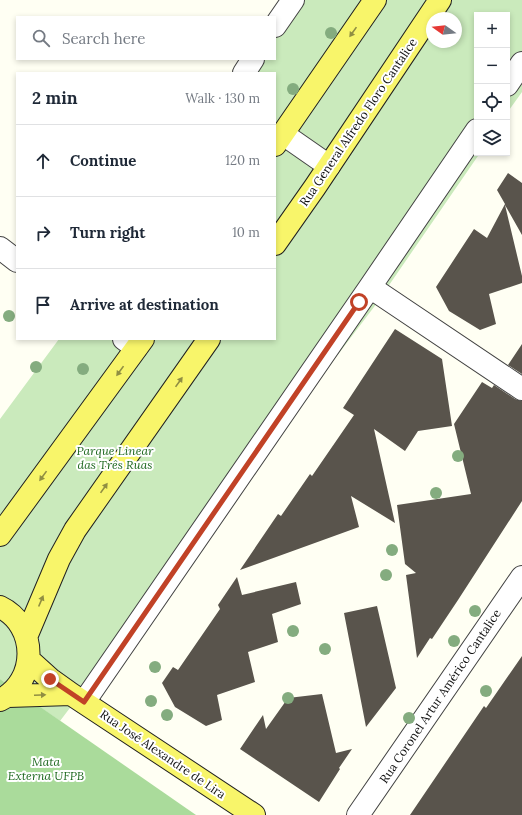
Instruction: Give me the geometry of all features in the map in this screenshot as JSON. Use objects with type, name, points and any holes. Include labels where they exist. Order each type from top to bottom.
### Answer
[{"type":"main road","points":[[279,140],[375,0]]},
{"type":"main road","name":"Rua General Alfredo Floro Cantalice","points":[[276,243],[440,0]]},
{"type":"main road","points":[[26,637],[59,559],[75,530],[208,340]]},
{"type":"main road","points":[[0,535],[134,342]]},
{"type":"main road","points":[[0,607],[7,610],[19,622],[29,648],[29,660],[22,680],[4,698]]},
{"type":"main road","name":"Rua José Alexandre de Lira","points":[[29,660],[50,679],[77,698],[254,815]]},
{"type":"main road","points":[[4,698],[77,698]]},
{"type":"street","points":[[276,25],[293,0]]},
{"type":"street","points":[[245,72],[252,60]]},
{"type":"street","points":[[508,84],[522,63]]},
{"type":"street","points":[[77,698],[370,287],[474,134]]},
{"type":"street","points":[[279,140],[329,166]]},
{"type":"street","points":[[0,248],[16,260]]},
{"type":"street","points":[[370,287],[522,389]]},
{"type":"street","name":"Rua Coronel Artur Américo Cantalice","points":[[358,815],[522,577]]},
{"type":"green space","name":"Parque Linear das Três Ruas","points":[[290,0],[522,0],[522,92],[510,109],[510,12],[474,12],[474,156],[478,156],[374,307],[60,721],[0,679],[0,419],[58,340],[276,340],[276,72],[242,72],[249,60],[276,60],[276,21]]},
{"type":"green space","name":"Mata Externa UFPB","points":[[0,679],[196,815],[0,815]]},
{"type":"building","points":[[508,173],[522,183],[522,235],[505,205],[522,276],[522,283],[489,294],[496,324],[480,330],[449,311],[436,287],[474,229],[487,238],[505,204],[497,190]]},
{"type":"building","points":[[395,329],[442,359],[452,426],[418,431],[405,451],[374,429],[395,523],[351,496],[359,527],[240,570],[278,514],[281,516],[310,474],[312,476],[354,415],[343,408]]},
{"type":"building","points":[[522,344],[522,374],[508,365]]},
{"type":"building","points":[[482,382],[492,388],[494,385],[515,399],[522,401],[522,501],[432,639],[430,638],[417,658],[406,575],[416,573],[405,564],[397,505],[471,494],[454,424]]},
{"type":"building","points":[[237,577],[242,595],[296,582],[301,604],[272,614],[278,642],[248,652],[255,682],[217,695],[222,720],[206,726],[175,707],[162,683],[173,667],[178,670],[220,609],[218,605]]},
{"type":"building","points":[[377,606],[396,688],[366,727],[344,613]]},
{"type":"building","points":[[522,656],[522,815],[410,815],[484,706],[486,708]]},
{"type":"building","points":[[322,694],[336,753],[352,749],[319,802],[240,749],[263,715],[266,729],[288,698]]},
{"type":"route","points":[[50,679],[84,702],[359,302]]}]
